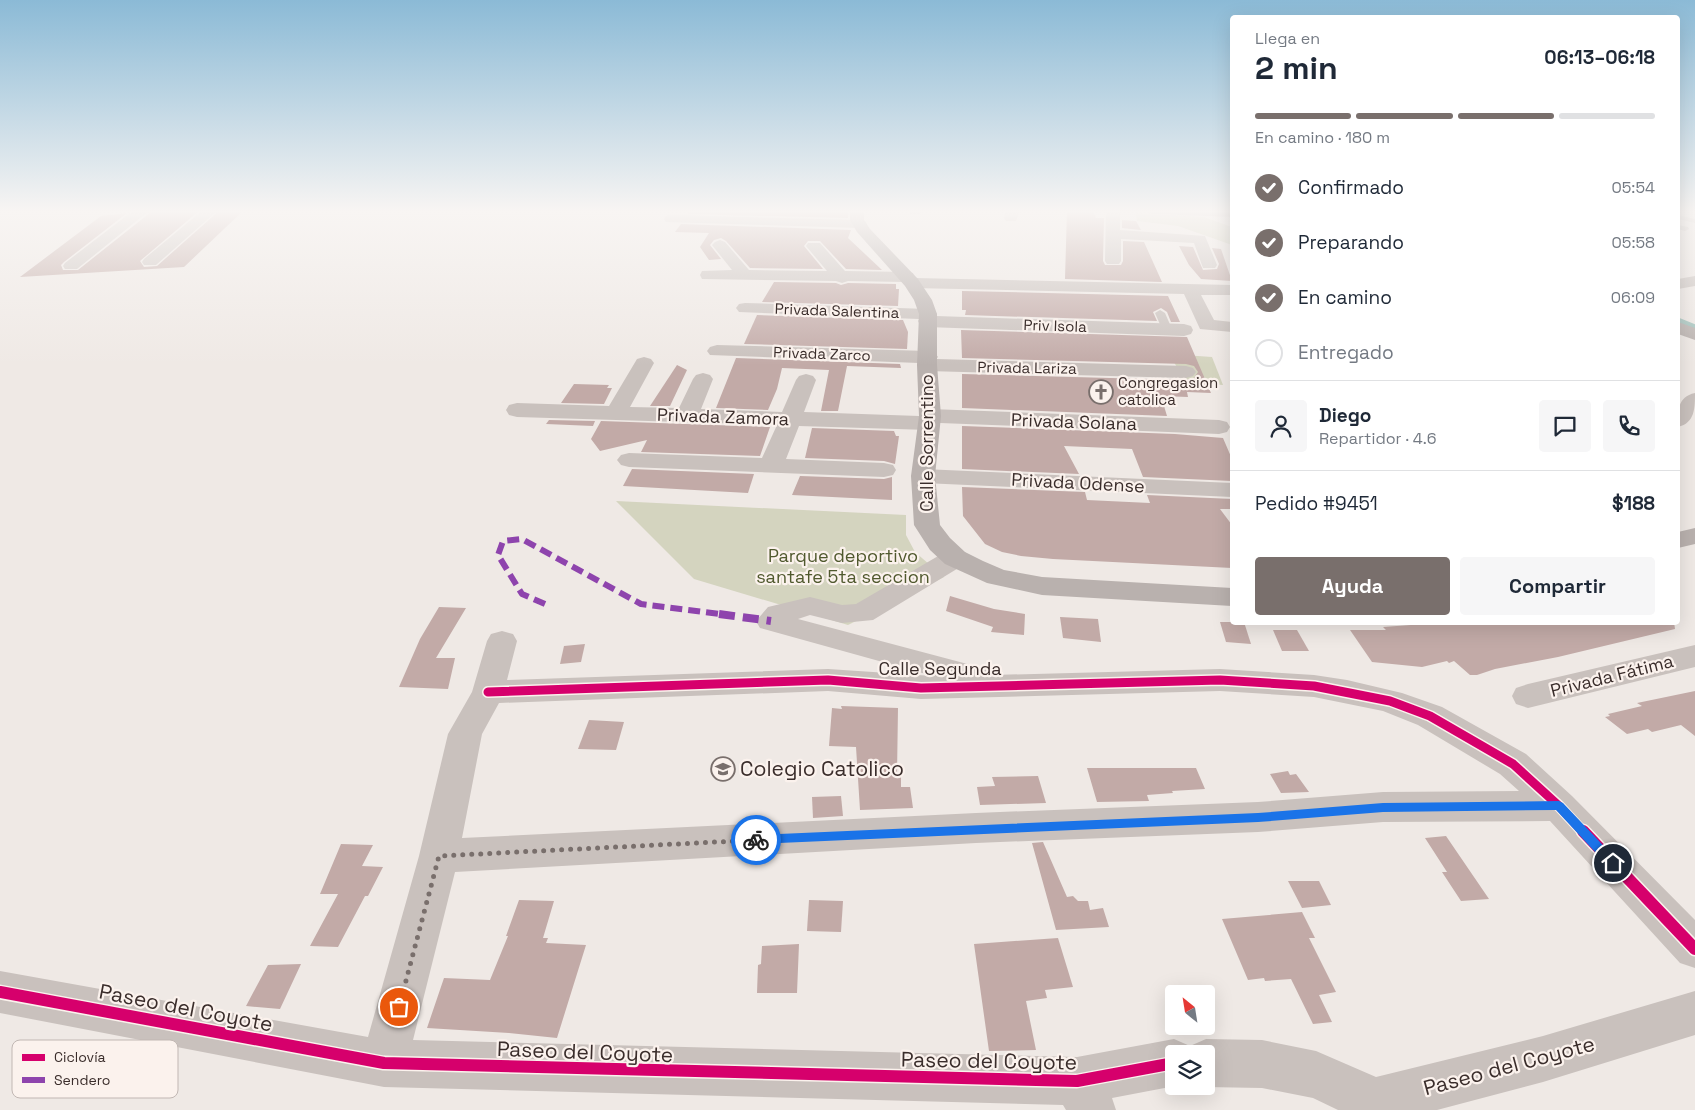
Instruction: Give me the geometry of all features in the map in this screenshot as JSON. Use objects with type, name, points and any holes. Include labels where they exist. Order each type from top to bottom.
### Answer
[{"type":"street","points":[[71,266],[76,262]]},
{"type":"street","points":[[733,262],[744,275]]},
{"type":"street","points":[[828,262],[842,278]]},
{"type":"street","name":"Calle Sorrentino","points":[[892,262],[924,300],[928,318],[929,420],[923,476],[927,524],[940,544],[955,558],[997,577],[1042,586],[1230,596]]},
{"type":"street","points":[[708,274],[1230,290]]},
{"type":"street","points":[[1680,284],[1695,281]]},
{"type":"street","points":[[1190,289],[1207,325],[1230,327]]},
{"type":"street","name":"Privada Salentina","points":[[746,308],[928,318]]},
{"type":"street","points":[[1680,317],[1695,322]]},
{"type":"street","name":"Priv Isola","points":[[928,318],[1170,324]]},
{"type":"street","points":[[1680,329],[1695,334]]},
{"type":"street","name":"Privada Zarco","points":[[717,352],[927,361]]},
{"type":"street","name":"Privada Lariza","points":[[927,361],[1186,372]]},
{"type":"street","points":[[616,413],[644,363]]},
{"type":"street","points":[[688,416],[703,379]]},
{"type":"street","points":[[771,466],[806,380]]},
{"type":"street","points":[[1680,418],[1695,399]]},
{"type":"street","name":"Privada Zamora","points":[[516,410],[791,419],[929,420]]},
{"type":"street","name":"Privada Solana","points":[[929,420],[1219,427]]},
{"type":"street","points":[[629,460],[884,470]]},
{"type":"street","name":"Privada Odense","points":[[923,476],[1230,490]]},
{"type":"street","points":[[1680,540],[1695,536]]},
{"type":"street","points":[[955,558],[862,612],[842,614],[810,606],[779,614],[771,621],[1004,685]]},
{"type":"street","points":[[384,1064],[439,856],[465,734],[488,692],[502,641]]},
{"type":"street","name":"Privada Fátima","points":[[1528,696],[1695,656]]},
{"type":"street","name":"Calle Segunda","points":[[488,692],[828,680],[921,688],[1220,680],[1314,686],[1347,691],[1390,701],[1430,716],[1465,734],[1513,764],[1559,806],[1695,949]]},
{"type":"street","points":[[439,856],[986,828],[1258,817],[1383,807],[1559,806]]},
{"type":"street","name":"Paseo del Coyote","points":[[0,992],[384,1064],[1084,1096],[1165,1066]]},
{"type":"street","name":"Paseo del Coyote","points":[[1215,1063],[1262,1064],[1316,1075],[1378,1106],[1695,1013]]},
{"type":"green space","points":[[1169,354],[1212,357],[1223,385],[1186,382]]},
{"type":"green space","name":"Parque deportivo santafe 5ta seccion","points":[[616,501],[906,515],[906,535],[915,552],[944,577],[848,625],[694,579]]},
{"type":"building","points":[[40,262],[64,262],[61,265],[63,270],[78,270],[88,262],[141,262],[144,267],[157,266],[162,262],[189,262],[184,267],[20,277]]},
{"type":"building","points":[[744,262],[817,262],[823,269],[750,268]]},
{"type":"building","points":[[839,262],[873,262],[882,270],[846,269]]},
{"type":"building","points":[[1065,262],[1103,262],[1105,265],[1121,265],[1123,262],[1153,262],[1162,282],[1065,279]]},
{"type":"building","points":[[1187,262],[1199,262],[1203,270],[1217,269],[1218,262],[1225,262],[1230,281],[1201,279]]},
{"type":"building","points":[[774,282],[836,283],[841,285],[848,283],[896,284],[896,289],[899,289],[898,306],[762,302]]},
{"type":"building","points":[[962,291],[1168,296],[1180,322],[1171,322],[1167,312],[1161,308],[1153,312],[1157,321],[965,315],[966,310],[962,310]]},
{"type":"building","points":[[757,315],[903,320],[908,332],[907,349],[744,344]]},
{"type":"building","points":[[961,330],[1187,337],[1211,393],[1187,392],[1188,397],[1161,396],[1167,416],[962,408],[962,374],[1186,380],[1194,378],[1198,372],[1194,366],[1186,364],[962,358]]},
{"type":"building","points":[[736,358],[900,364],[901,368],[847,366],[838,411],[821,411],[829,370],[782,368],[777,389],[768,410],[716,408]]},
{"type":"building","points":[[677,365],[687,370],[670,406],[650,406]]},
{"type":"building","points":[[574,384],[609,385],[607,388],[612,388],[604,404],[561,403]]},
{"type":"building","points":[[549,420],[595,421],[593,426],[546,424]]},
{"type":"building","points":[[601,421],[770,427],[760,456],[641,452],[647,440],[600,451],[591,439]]},
{"type":"building","points":[[962,426],[1175,434],[1223,438],[1230,454],[1230,481],[1143,477],[1132,449],[1064,446],[1079,474],[962,469]]},
{"type":"building","points":[[812,428],[894,431],[896,436],[899,436],[895,464],[884,461],[805,458]]},
{"type":"building","points":[[632,469],[754,474],[748,493],[623,486]]},
{"type":"building","points":[[800,476],[884,479],[892,477],[892,500],[792,495]]},
{"type":"building","points":[[962,487],[1085,492],[1087,500],[1150,503],[1147,495],[1230,499],[1230,509],[1220,509],[1230,522],[1230,568],[1021,556],[1002,552],[985,544],[963,516]]},
{"type":"building","points":[[950,596],[994,609],[1025,614],[1024,635],[991,632],[993,627],[946,611]]},
{"type":"building","points":[[439,607],[466,608],[436,658],[455,658],[448,689],[399,687],[420,639]]},
{"type":"building","points":[[1060,617],[1098,619],[1101,642],[1063,638]]},
{"type":"building","points":[[1220,622],[1230,622],[1230,625],[1245,625],[1251,644],[1226,642]]},
{"type":"building","points":[[1411,625],[1674,625],[1675,629],[1558,657],[1470,675],[1454,661],[1422,667],[1372,662],[1350,630],[1386,630],[1383,627]]},
{"type":"building","points":[[1273,630],[1297,630],[1309,651],[1282,651]]},
{"type":"building","points":[[585,644],[581,662],[560,664],[564,646]]},
{"type":"building","points":[[1695,691],[1695,736],[1681,725],[1652,732],[1648,729],[1627,734],[1605,717],[1610,716],[1608,714],[1642,706],[1637,703]]},
{"type":"building","points":[[841,706],[898,708],[897,775],[901,775],[901,787],[910,787],[913,808],[860,810],[856,747],[829,746],[832,708],[842,709]]},
{"type":"building","points":[[589,720],[624,722],[616,750],[578,749]]},
{"type":"building","points":[[1087,768],[1196,768],[1205,789],[1147,795],[1149,801],[1097,802]]},
{"type":"building","points":[[1288,771],[1290,775],[1296,774],[1309,792],[1281,793],[1270,774]]},
{"type":"building","points":[[1038,776],[1046,803],[980,805],[977,787],[995,786],[992,777]]},
{"type":"building","points":[[841,796],[843,816],[813,818],[812,797]]},
{"type":"building","points":[[1446,836],[1489,899],[1461,901],[1442,872],[1447,872],[1425,838]]},
{"type":"building","points":[[1043,842],[1067,897],[1073,896],[1078,901],[1088,901],[1090,910],[1103,908],[1109,927],[1056,930],[1032,843]]},
{"type":"building","points":[[341,844],[373,845],[362,866],[383,867],[338,947],[310,946],[338,894],[320,894]]},
{"type":"building","points":[[1288,881],[1319,881],[1331,905],[1302,908]]},
{"type":"building","points":[[519,900],[554,901],[543,938],[548,938],[546,943],[586,945],[557,1038],[427,1028],[444,978],[490,980],[508,936],[506,936]]},
{"type":"building","points":[[809,900],[843,901],[841,932],[807,931]]},
{"type":"building","points":[[1302,912],[1315,938],[1309,938],[1336,992],[1319,995],[1332,1022],[1313,1024],[1291,979],[1265,981],[1264,978],[1248,980],[1222,919]]},
{"type":"building","points":[[1058,938],[1073,987],[1045,990],[1047,998],[1026,1001],[1036,1050],[989,1051],[974,944]]},
{"type":"building","points":[[799,944],[797,993],[757,993],[758,965],[761,964],[762,946]]},
{"type":"building","points":[[301,964],[280,1009],[246,1006],[268,965]]},
{"type":"waterway","points":[[1680,321],[1695,327]]},
{"type":"marked path","points":[[545,604],[522,594],[498,555],[503,541],[522,539],[641,604],[771,621]]},
{"type":"cycle path","points":[[488,692],[828,680],[921,688],[1220,680],[1314,686],[1347,691],[1390,701],[1430,716],[1513,764],[1559,806],[1695,949]]},
{"type":"cycle path","points":[[0,992],[384,1063],[1077,1081],[1165,1065]]},
{"type":"way so far","points":[[399,1007],[439,856],[756,840]]},
{"type":"place","name":"Congregasion catolica","points":[[1101,392]]},
{"type":"place","name":"Colegio Catolico","points":[[723,769]]},
{"type":"route","points":[[756,840],[976,828],[1258,817],[1383,807],[1559,806],[1613,863]]}]
